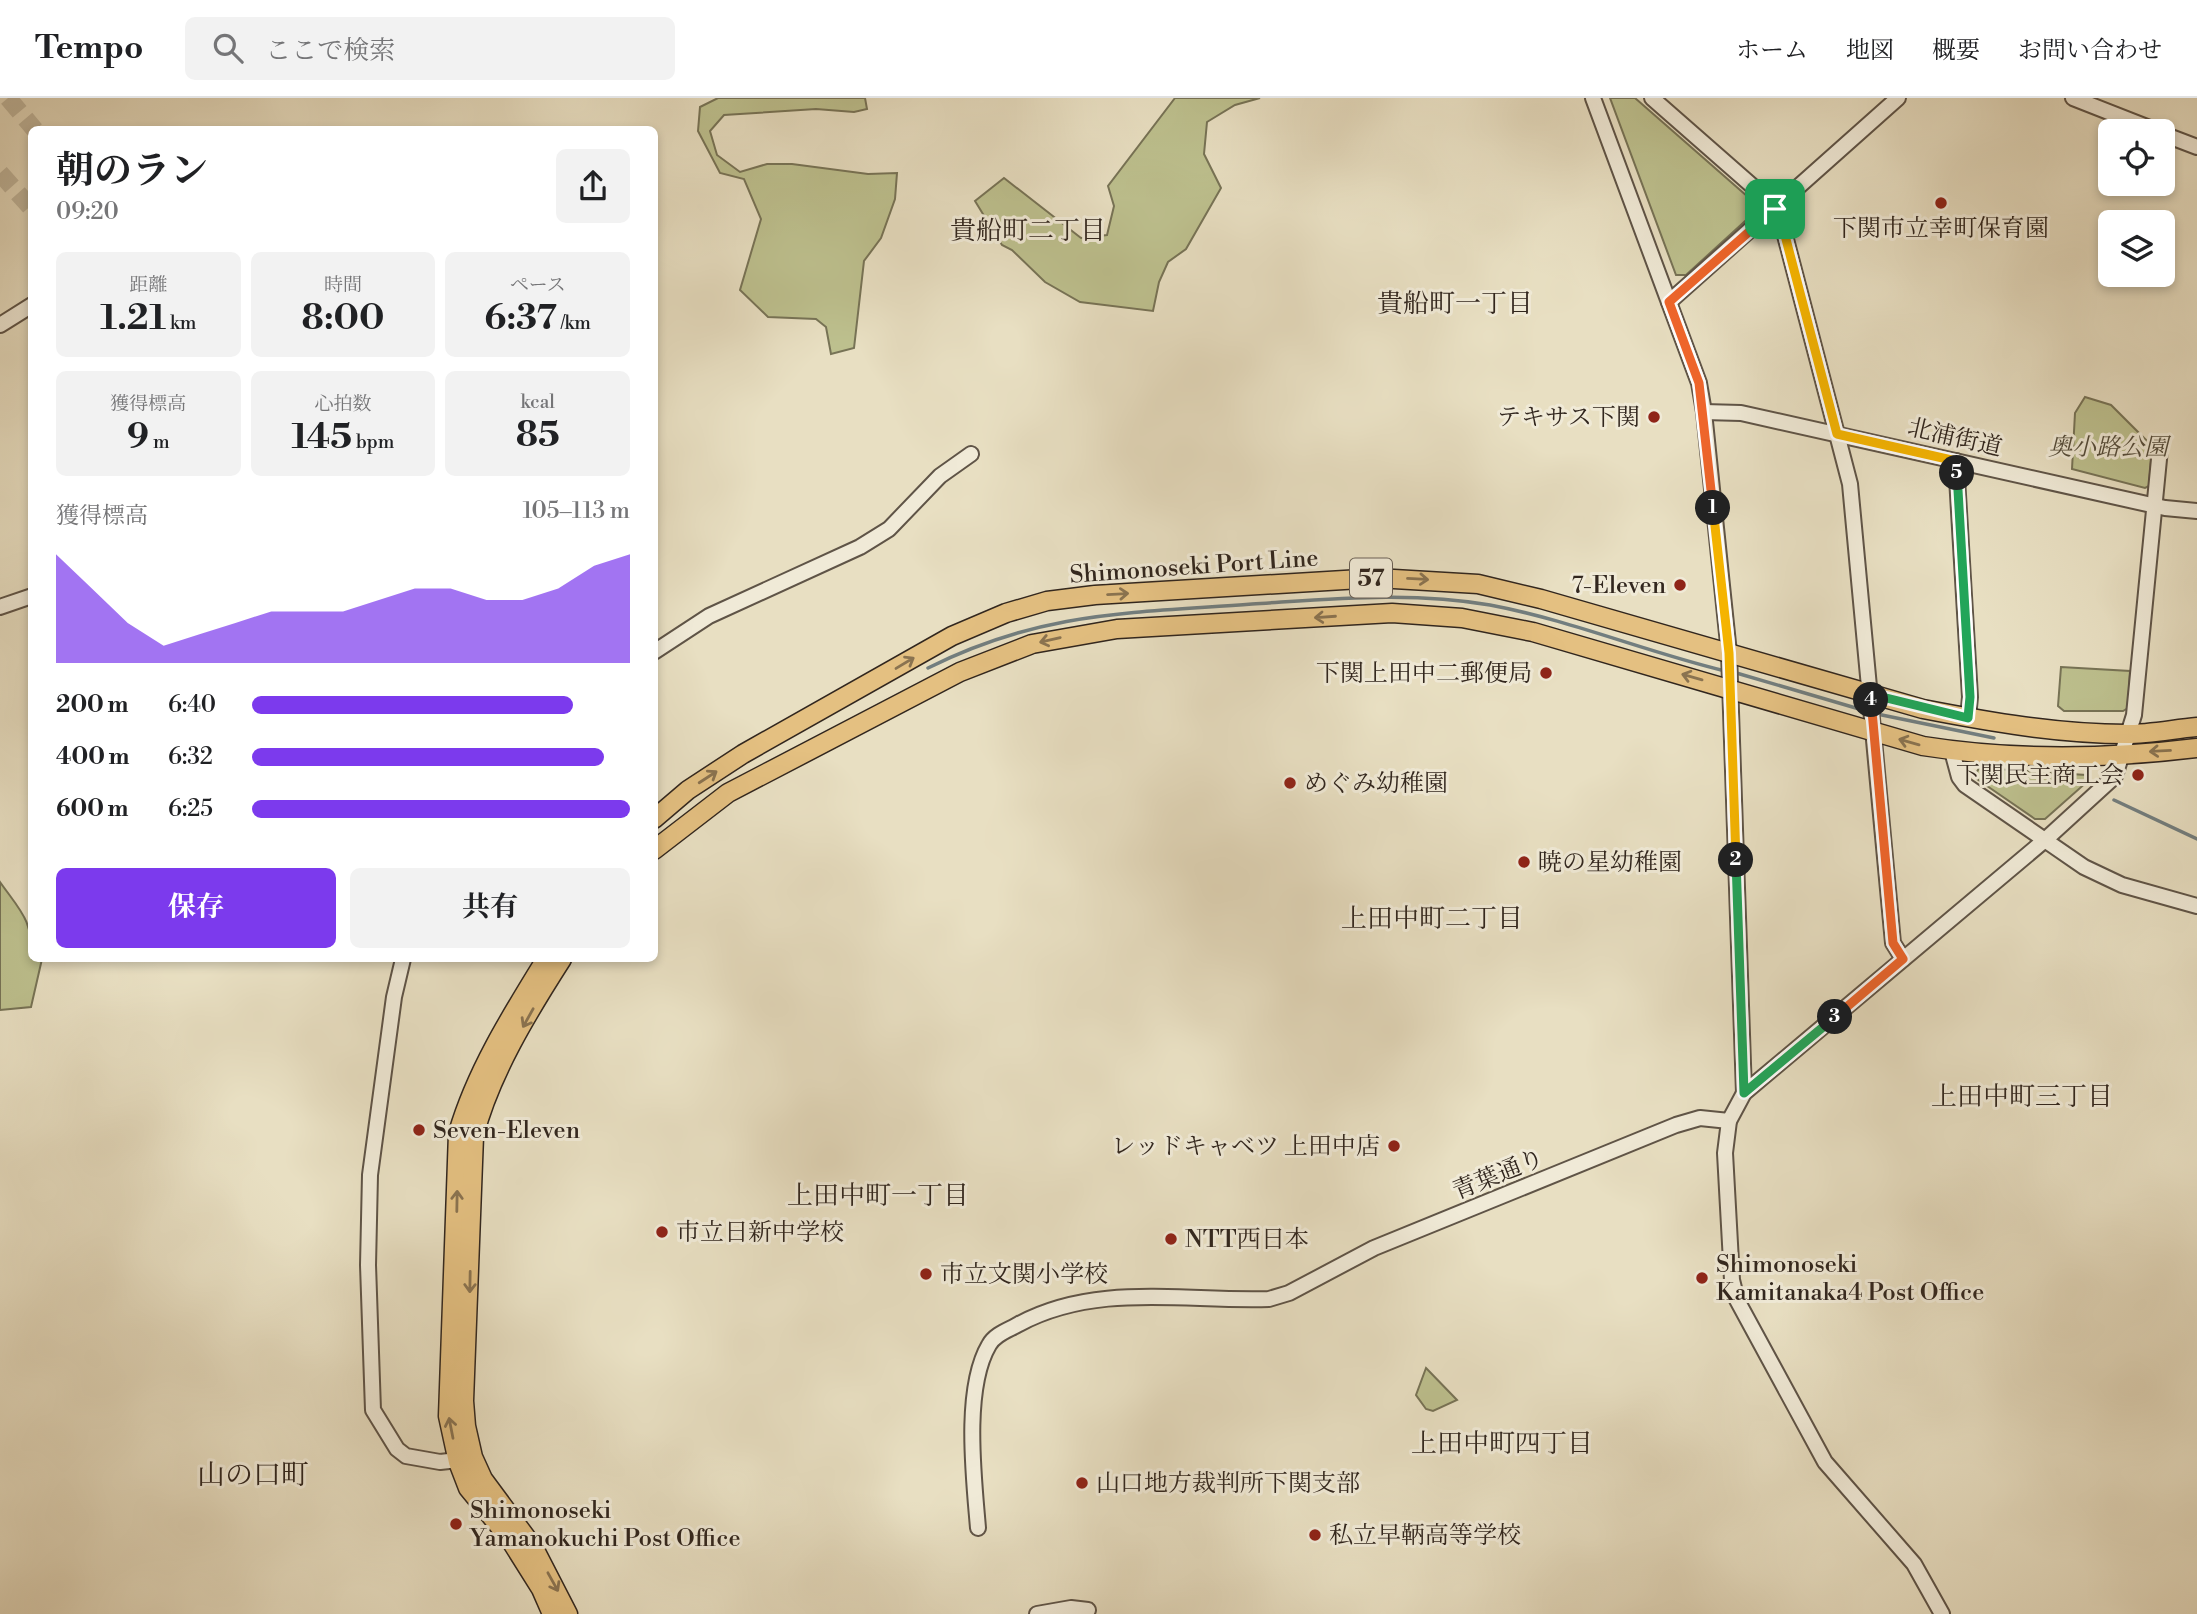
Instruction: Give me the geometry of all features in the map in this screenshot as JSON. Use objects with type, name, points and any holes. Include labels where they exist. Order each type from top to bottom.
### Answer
[{"type":"main road","name":"Shimonoseki Port Line","points":[[658,816],[688,790],[743,754],[937,643],[1006,613],[1047,601],[1095,595],[1377,578],[1454,581],[1506,590],[1730,671],[1923,746],[1952,751],[2045,755],[2124,754],[2197,748]]},
{"type":"main road","name":"Shimonoseki Port Line","points":[[658,847],[728,793],[924,689],[1018,648],[1084,633],[1414,614],[1511,627],[1968,718],[2049,730],[2128,734],[2197,727]]},
{"type":"main road","points":[[544,962],[508,1021],[474,1090],[458,1133],[448,1416],[466,1459],[534,1548],[568,1614]]},
{"type":"main road","points":[[552,1614],[541,1588],[509,1538],[468,1488],[464,1401],[474,1136],[479,1115],[511,1047],[560,962]]},
{"type":"street","points":[[1593,98],[1699,383],[1704,412],[1730,671],[1744,1093]]},
{"type":"street","points":[[1652,98],[1775,209],[1782,224],[1850,484],[1893,943],[1903,959]]},
{"type":"street","points":[[1669,302],[1898,98]]},
{"type":"street","points":[[2073,98],[2126,119]]},
{"type":"street","points":[[2175,139],[2197,147]]},
{"type":"street","points":[[0,325],[28,308]]},
{"type":"street","name":"北浦街道","points":[[1704,412],[1728,411],[2155,505],[2197,511]]},
{"type":"street","points":[[1942,1614],[1926,1582],[1902,1549],[1825,1462],[1737,1300],[1732,1280],[1725,1153],[1729,1121],[1744,1093],[2111,782],[2124,754],[2134,715],[2160,449]]},
{"type":"street","points":[[658,649],[709,616],[869,541],[888,529],[940,476],[971,454]]},
{"type":"street","points":[[1956,461],[1970,697],[1968,718]]},
{"type":"street","points":[[0,607],[28,597]]},
{"type":"street","points":[[1952,751],[1959,777],[1965,785],[2067,857],[2109,880],[2197,906]]},
{"type":"street","points":[[402,962],[394,998],[370,1175],[368,1265],[373,1410],[397,1449],[406,1456],[466,1459]]},
{"type":"street","name":"青葉通り","points":[[978,1528],[972,1440],[974,1408],[983,1359],[995,1337],[1042,1313],[1098,1298],[1269,1299],[1289,1293],[1374,1248],[1676,1125],[1700,1118],[1729,1121]]},
{"type":"street","points":[[1037,1614],[1071,1608],[1088,1610]]},
{"type":"green space","points":[[718,98],[865,98],[867,109],[854,112],[816,109],[724,115],[710,131],[717,155],[740,172],[767,164],[792,164],[868,174],[897,173],[895,199],[881,238],[864,261],[854,348],[831,354],[826,327],[816,319],[768,317],[740,290],[761,219],[744,179],[720,173],[698,131],[700,107]]},
{"type":"green space","points":[[1175,98],[1260,98],[1235,105],[1207,122],[1204,154],[1221,188],[1186,249],[1168,262],[1159,282],[1153,311],[1080,302],[1045,282],[1012,250],[1002,245],[975,201],[1004,178],[1081,238],[1107,235],[1114,206],[1108,186]]},
{"type":"green space","points":[[1610,98],[1635,98],[1756,204],[1755,212],[1686,275],[1676,275]]},
{"type":"green space","name":"奥小路公園","points":[[2085,397],[2111,405],[2152,446],[2149,486],[2145,488],[2072,469],[2075,413]]},
{"type":"green space","points":[[2061,667],[2130,671],[2128,708],[2123,711],[2064,711],[2058,706]]},
{"type":"green space","points":[[1979,768],[2086,775],[2088,781],[2045,819],[2035,819],[1974,777]]},
{"type":"green space","points":[[0,882],[28,925],[28,962],[41,962],[31,1007],[0,1010]]},
{"type":"green space","points":[[1426,1368],[1457,1400],[1433,1411],[1426,1409],[1416,1395]]},
{"type":"waterway","points":[[928,668],[1010,635],[1087,618],[1252,604],[1401,597],[1460,601],[1520,611],[1725,671]]},
{"type":"waterway","points":[[1733,672],[1866,711]]},
{"type":"waterway","points":[[1877,714],[1994,738]]},
{"type":"waterway","points":[[2114,800],[2197,839]]},
{"type":"tunnel","points":[[8,98],[32,126]]},
{"type":"tunnel","points":[[0,173],[28,204]]},
{"type":"place","name":"下関市立幸町保育園","points":[[1941,203]]},
{"type":"place","name":"テキサス下関","points":[[1654,417]]},
{"type":"place","name":"7-Eleven","points":[[1680,585]]},
{"type":"place","name":"下関上田中二郵便局","points":[[1546,673]]},
{"type":"place","name":"下関民主商工会","points":[[2138,775]]},
{"type":"place","name":"めぐみ幼稚園","points":[[1290,783]]},
{"type":"place","name":"暁の星幼稚園","points":[[1524,862]]},
{"type":"place","name":"Seven-Eleven","points":[[419,1130]]},
{"type":"place","name":"レッドキャベツ 上田中店","points":[[1394,1146]]},
{"type":"place","name":"市立日新中学校","points":[[662,1232]]},
{"type":"place","name":"NTT西日本","points":[[1171,1239]]},
{"type":"place","name":"市立文関小学校","points":[[926,1274]]},
{"type":"place","name":"Shimonoseki Kamitanaka4 Post Office","points":[[1702,1278]]},
{"type":"place","name":"山口地方裁判所下関支部","points":[[1082,1483]]},
{"type":"place","name":"Shimonoseki Yamanokuchi Post Office","points":[[456,1524]]},
{"type":"place","name":"私立早鞆高等学校","points":[[1315,1535]]},
{"type":"district","name":"貴船町二丁目","points":[[1028,230]]},
{"type":"district","name":"貴船町一丁目","points":[[1455,303]]},
{"type":"district","name":"上田中町二丁目","points":[[1432,918]]},
{"type":"district","name":"上田中町三丁目","points":[[2022,1096]]},
{"type":"district","name":"上田中町一丁目","points":[[878,1195]]},
{"type":"district","name":"上田中町四丁目","points":[[1502,1443]]},
{"type":"district","name":"山の口町","points":[[253,1474]]},
{"type":"route","points":[[1775,209],[1782,224],[1837,434],[1956,461],[1970,697],[1968,718],[1870,694],[1893,943],[1903,959],[1744,1093],[1729,653],[1704,412],[1699,383],[1669,302],[1775,209]]}]
